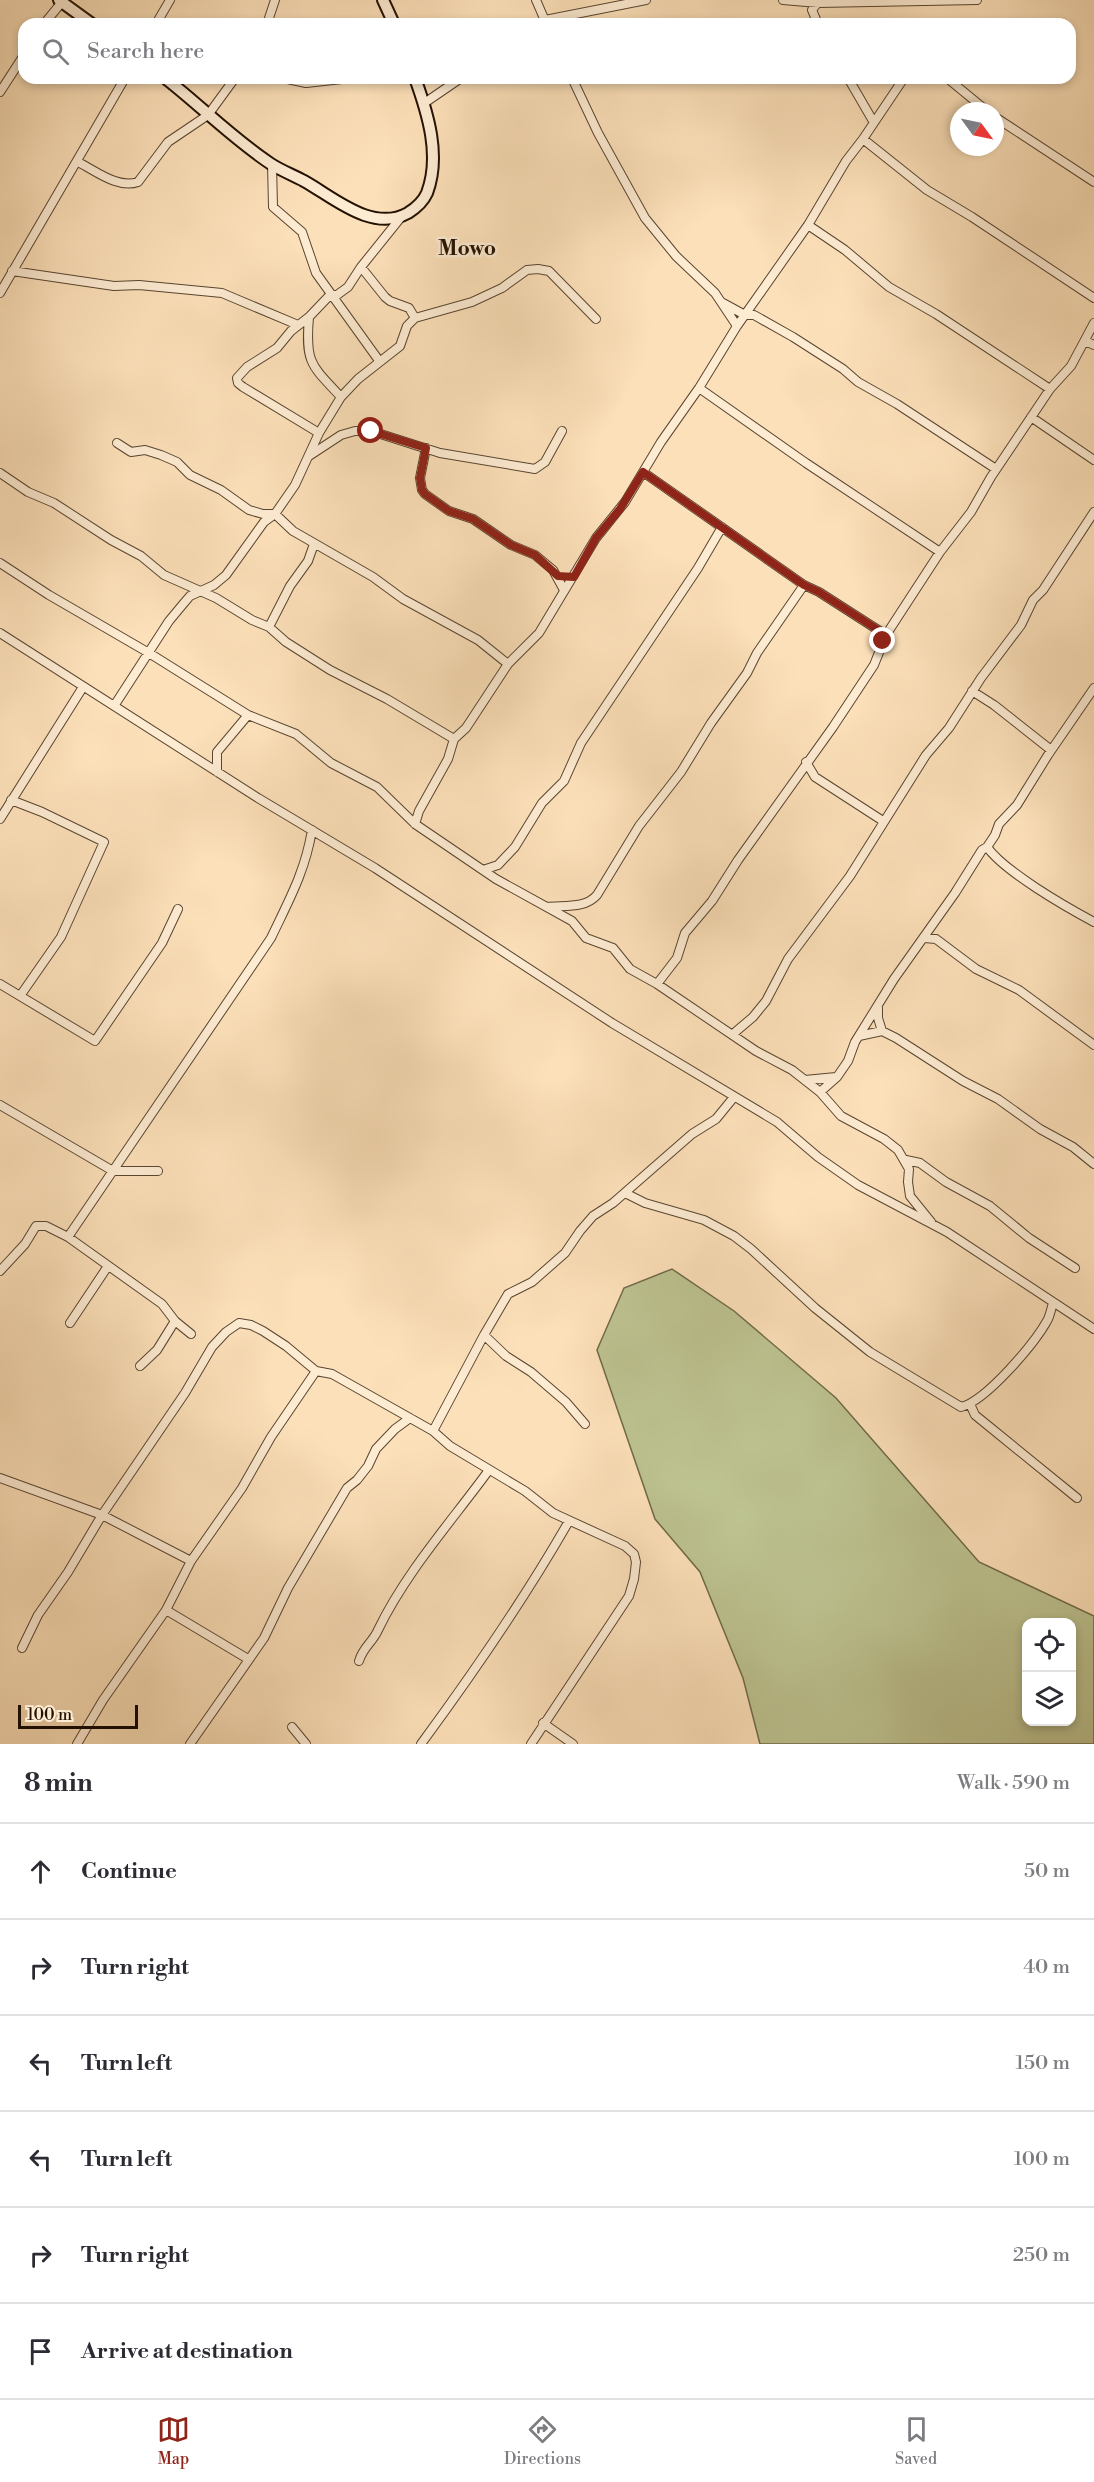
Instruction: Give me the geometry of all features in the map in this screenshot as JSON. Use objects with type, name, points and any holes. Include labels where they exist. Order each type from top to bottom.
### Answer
[{"type":"street","points":[[160,18],[170,0]]},
{"type":"street","points":[[269,18],[275,0]]},
{"type":"street","points":[[384,0],[392,18]]},
{"type":"street","points":[[536,0],[542,18]]},
{"type":"street","points":[[565,18],[646,0]]},
{"type":"street","points":[[783,0],[977,0]]},
{"type":"street","points":[[48,18],[61,1],[84,18]]},
{"type":"street","points":[[815,18],[812,10],[819,1]]},
{"type":"street","points":[[0,92],[18,64]]},
{"type":"street","points":[[0,293],[122,84]]},
{"type":"street","points":[[172,84],[272,164],[348,208],[366,215],[387,218],[402,216]]},
{"type":"street","points":[[78,162],[119,182],[138,182],[168,142],[208,115],[231,84]]},
{"type":"street","points":[[319,433],[243,387],[238,383],[237,378],[247,367],[277,348],[330,295],[337,295],[348,287],[402,216],[416,208],[425,197],[431,180],[432,137],[417,84]]},
{"type":"street","points":[[423,104],[452,84]]},
{"type":"street","points":[[575,84],[598,133],[645,218],[676,256],[715,293],[737,326]]},
{"type":"street","points":[[851,84],[873,121]]},
{"type":"street","points":[[415,824],[419,811],[443,769],[454,739],[466,728],[508,664],[539,633],[596,538],[620,509],[737,326],[808,225],[846,161],[863,140],[873,121],[900,84]]},
{"type":"street","points":[[954,84],[976,102]]},
{"type":"street","points":[[1004,123],[1094,182]]},
{"type":"street","points":[[863,140],[918,184],[1094,298]]},
{"type":"street","points":[[272,164],[273,207],[302,232],[316,273],[380,363]]},
{"type":"street","points":[[808,225],[845,250],[889,287],[936,314],[1050,389]]},
{"type":"street","points":[[361,267],[385,297],[409,308],[416,318]]},
{"type":"street","points":[[114,706],[169,621],[184,603],[190,596],[214,585],[226,575],[264,522],[276,514],[295,485],[319,433],[341,397],[358,379],[400,346],[406,326],[416,318],[472,302],[502,288],[527,270],[538,269],[549,271],[597,319]]},
{"type":"street","points":[[12,271],[114,286],[139,285],[222,293],[298,325]]},
{"type":"street","points":[[723,303],[745,315],[754,315],[836,363],[858,382],[897,404],[996,469]]},
{"type":"street","points":[[309,317],[306,345],[308,355],[319,374],[341,397]]},
{"type":"street","points":[[657,984],[677,958],[685,933],[712,901],[806,762],[833,727],[873,665],[886,635],[940,552],[971,512],[996,469],[1050,389],[1071,366],[1094,324]]},
{"type":"street","points":[[1086,341],[1094,345]]},
{"type":"street","points":[[699,388],[806,463],[940,552]]},
{"type":"street","points":[[1031,417],[1094,460]]},
{"type":"street","points":[[309,456],[341,435],[355,431],[384,434],[440,453],[535,469],[545,462],[562,431]]},
{"type":"street","points":[[117,443],[132,452],[145,450],[177,462],[190,475],[221,490],[249,510],[263,514],[276,514],[292,531],[373,577],[403,599],[478,640],[508,664]]},
{"type":"street","points":[[426,448],[420,478],[425,494],[449,511],[473,519],[511,545],[535,555],[558,576],[564,590]]},
{"type":"street","points":[[643,472],[804,585],[819,592],[886,635]]},
{"type":"street","points":[[0,473],[28,492],[54,503],[111,540],[141,556],[164,575],[216,598],[252,620],[269,627],[285,642],[330,670],[387,699],[454,739]]},
{"type":"street","points":[[733,1034],[753,1017],[766,1001],[788,959],[850,876],[926,754],[950,728],[972,691],[1021,625],[1033,600],[1043,590],[1094,512]]},
{"type":"street","points":[[483,870],[498,865],[515,847],[542,803],[564,781],[581,742],[698,568],[722,527]]},
{"type":"street","points":[[269,627],[290,586],[308,561],[314,544]]},
{"type":"street","points":[[0,563],[49,596],[149,653],[248,715],[296,734],[331,764],[377,788],[415,824],[496,879],[572,921],[586,939],[613,948],[630,969],[657,984],[756,1051],[792,1070],[820,1092],[841,1116],[898,1149],[909,1169],[910,1196],[932,1223]]},
{"type":"street","points":[[558,576],[574,577]]},
{"type":"street","points":[[545,907],[583,904],[597,895],[639,826],[681,772],[711,723],[747,673],[757,652],[804,585]]},
{"type":"street","points":[[0,633],[218,772],[375,867],[612,1023],[777,1122],[818,1157],[858,1185],[932,1223],[1094,1329]]},
{"type":"street","points":[[0,819],[83,687]]},
{"type":"street","points":[[820,1092],[837,1077],[848,1061],[859,1036],[894,979],[933,926],[982,850],[987,847],[999,824],[1017,805],[1094,687]]},
{"type":"street","points":[[972,691],[994,705],[1051,750]]},
{"type":"street","points":[[218,772],[217,752],[248,715]]},
{"type":"street","points":[[806,762],[815,777],[883,821]]},
{"type":"street","points":[[11,800],[42,812],[104,842],[61,937],[20,996]]},
{"type":"street","points":[[406,817],[419,811]]},
{"type":"street","points":[[68,1237],[271,938],[294,892],[308,857],[312,830]]},
{"type":"street","points":[[987,847],[999,859],[1050,896],[1094,922]]},
{"type":"street","points":[[496,879],[498,865]]},
{"type":"street","points":[[0,984],[95,1041],[162,943],[178,909]]},
{"type":"street","points":[[933,926],[936,939]]},
{"type":"street","points":[[924,938],[936,939],[976,969],[1029,997],[1094,1045]]},
{"type":"street","points":[[878,1006],[878,1018],[882,1031]]},
{"type":"street","points":[[859,1036],[882,1031],[963,1081],[999,1099],[1040,1129],[1073,1147],[1094,1164]]},
{"type":"street","points":[[804,1080],[837,1077]]},
{"type":"street","points":[[433,1431],[508,1294],[532,1282],[565,1253],[589,1220],[626,1193],[639,1178],[692,1134],[716,1119],[734,1097]]},
{"type":"street","points":[[0,1105],[113,1171],[158,1171]]},
{"type":"street","points":[[906,1160],[920,1163],[946,1182],[990,1206],[1029,1238],[1075,1268]]},
{"type":"street","points":[[626,1193],[668,1211],[704,1220],[734,1236],[815,1308],[870,1352],[961,1407],[970,1404],[996,1383],[1033,1342],[1047,1322],[1053,1303]]},
{"type":"street","points":[[912,1213],[921,1208]]},
{"type":"street","points":[[0,1271],[25,1244],[36,1226],[46,1226],[68,1237],[162,1304],[174,1321],[191,1334]]},
{"type":"street","points":[[70,1323],[108,1266]]},
{"type":"street","points":[[140,1366],[157,1350],[174,1321]]},
{"type":"street","points":[[22,1648],[38,1615],[68,1572],[102,1515],[185,1394],[212,1347],[239,1323],[251,1324],[286,1346],[316,1371],[332,1374],[433,1431],[450,1446],[569,1521],[626,1546],[634,1554],[636,1568],[626,1602],[531,1744]]},
{"type":"street","points":[[484,1335],[506,1356],[531,1372],[566,1402],[585,1424]]},
{"type":"street","points":[[77,1744],[103,1700],[165,1610],[191,1561],[242,1488],[271,1437],[316,1371]]},
{"type":"street","points":[[970,1404],[975,1414],[1077,1498]]},
{"type":"street","points":[[190,1744],[256,1650],[336,1504],[347,1488],[368,1466],[376,1449],[395,1429],[410,1418]]},
{"type":"street","points":[[359,1661],[362,1652],[377,1633],[383,1618],[418,1565],[489,1470]]},
{"type":"street","points":[[0,1478],[102,1515],[191,1561]]},
{"type":"street","points":[[422,1744],[480,1662],[569,1521]]},
{"type":"street","points":[[165,1610],[248,1659]]},
{"type":"street","points":[[543,1723],[573,1744]]},
{"type":"street","points":[[292,1727],[306,1744]]},
{"type":"green space","points":[[672,1269],[734,1311],[836,1398],[979,1562],[1094,1616],[1094,1744],[760,1744],[743,1678],[700,1572],[655,1519],[597,1350],[624,1288]]},
{"type":"district","name":"Mowo","points":[[467,248]]},
{"type":"route","points":[[371,431],[426,448],[420,471],[420,485],[425,494],[454,514],[473,519],[511,545],[535,555],[558,576],[574,577],[596,538],[626,502],[643,472],[804,585],[819,592],[886,635],[883,641]]}]
